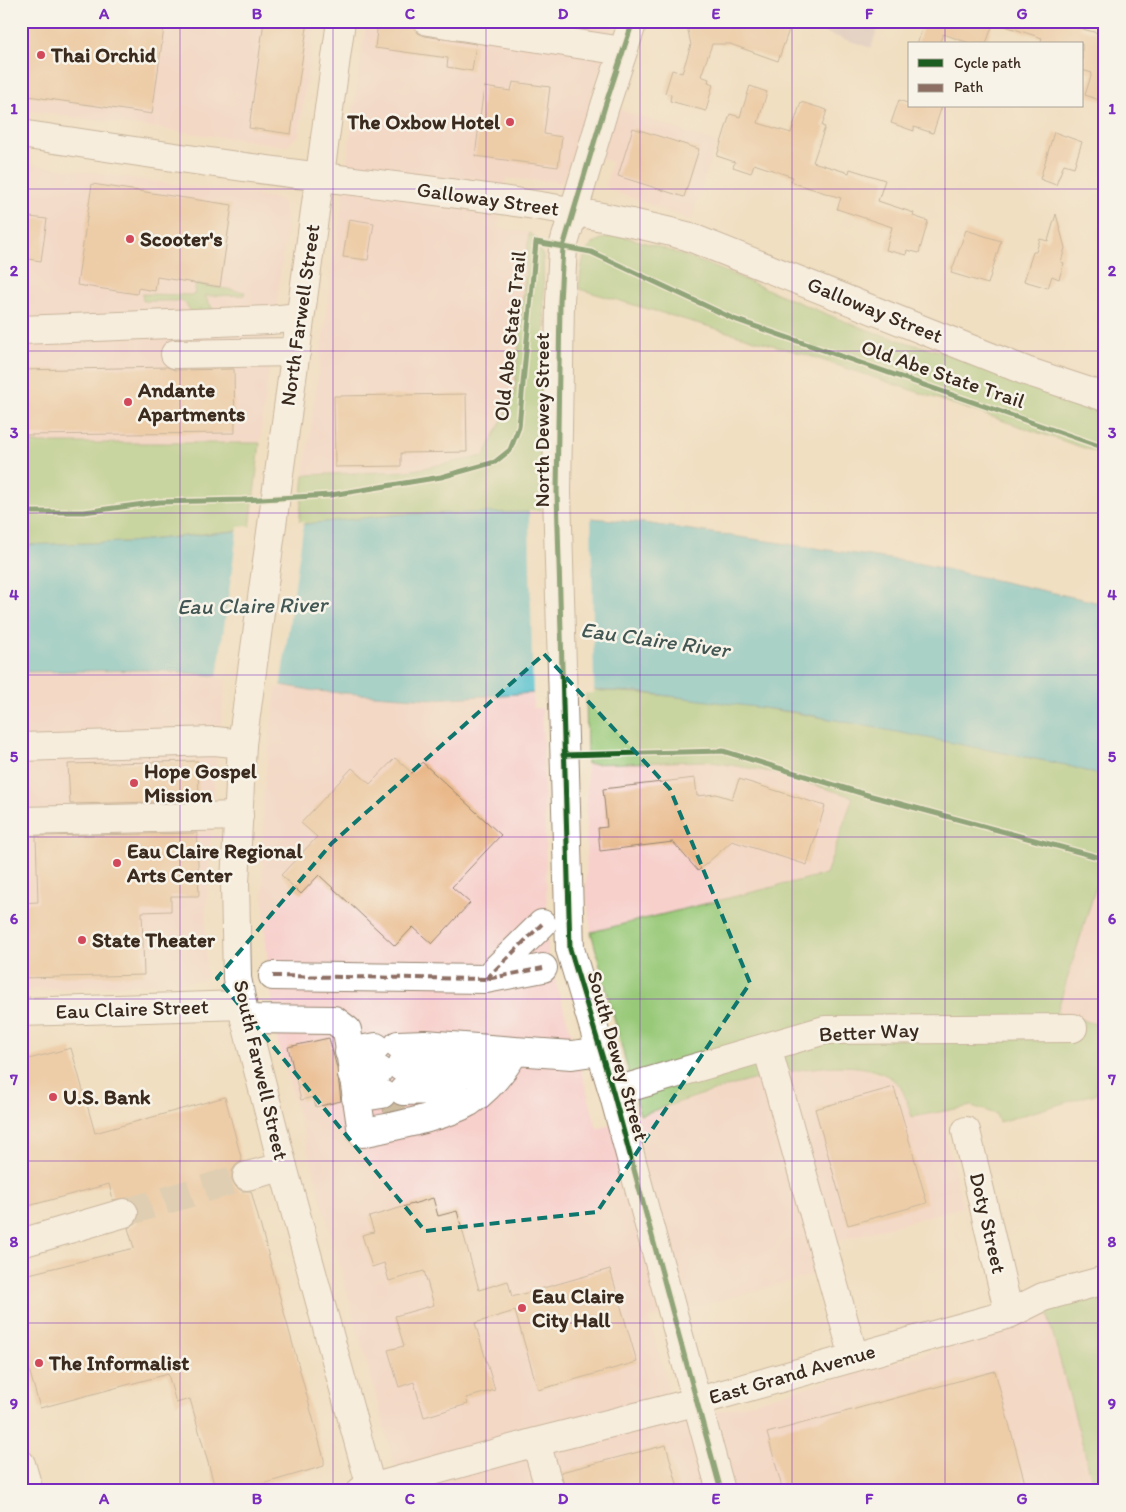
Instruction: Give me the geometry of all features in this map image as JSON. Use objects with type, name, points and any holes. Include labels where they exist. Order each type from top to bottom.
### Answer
[{"type":"street","name":"North Farwell Street","points":[[260,610],[342,21]]},
{"type":"street","points":[[428,21],[623,51]]},
{"type":"street","name":"North Dewey Street","points":[[560,619],[557,492],[560,302],[564,247],[573,211],[633,21]]},
{"type":"street","name":"Galloway Street","points":[[21,134],[320,177],[436,190],[600,215],[687,236],[1026,371],[1105,397]]},
{"type":"street","points":[[21,330],[270,320],[300,317]]},
{"type":"street","points":[[175,354],[296,352]]},
{"type":"street","name":"South Farwell Street","points":[[260,610],[242,744],[236,883],[237,978],[244,1012],[368,1490]]},
{"type":"street","name":"South Dewey Street","points":[[560,619],[570,950],[613,1092],[695,1402],[721,1491]]},
{"type":"street","points":[[21,747],[215,741],[242,744]]},
{"type":"street","points":[[21,821],[239,816]]},
{"type":"street","points":[[486,979],[542,924]]},
{"type":"street","points":[[274,976],[486,979],[543,968]]},
{"type":"street","name":"Eau Claire Street","points":[[21,1012],[244,1012],[334,1020],[347,1030],[378,1077],[362,1133],[432,1116],[488,1081]]},
{"type":"street","name":"Better Way","points":[[613,1092],[825,1030],[1073,1028]]},
{"type":"street","points":[[378,1077],[425,1044],[488,1081]]},
{"type":"street","points":[[767,1047],[854,1357]]},
{"type":"street","points":[[378,1077],[488,1081],[572,1055],[600,1051]]},
{"type":"street","name":"Doty Street","points":[[966,1131],[1009,1314]]},
{"type":"street","points":[[247,1176],[284,1166]]},
{"type":"street","points":[[21,1243],[124,1213]]},
{"type":"street","name":"East Grand Avenue","points":[[368,1490],[536,1442],[695,1402],[1009,1314],[1043,1297],[1105,1280]]},
{"type":"street","points":[[536,1442],[550,1491]]},
{"type":"street","points":[[21,1464],[29,1491]]},
{"type":"highlighted area","points":[[544,654],[670,789],[750,983],[597,1212],[425,1231],[217,978],[332,843]]},
{"type":"shaded area","points":[[21,21],[315,21],[299,135],[286,146],[21,110]]},
{"type":"shaded area","points":[[366,21],[395,21],[515,38],[518,21],[615,21],[591,99],[716,143],[691,220],[611,190],[606,186],[612,162],[575,149],[564,180],[560,183],[506,178],[498,228],[529,233],[514,396],[484,456],[408,471],[304,475]]},
{"type":"shaded area","points":[[790,21],[880,21],[871,48]]},
{"type":"shaded area","points":[[21,163],[280,199],[284,204],[287,224],[260,443],[21,443]]},
{"type":"shaded area","points":[[34,670],[145,670],[227,676],[215,776],[206,925],[206,975],[202,981],[21,991],[21,672]]},
{"type":"shaded area","points":[[276,684],[315,691],[432,699],[533,693],[533,708],[542,708],[548,958],[597,1129],[759,1078],[810,1067],[862,1068],[895,1081],[902,1089],[913,1117],[950,1110],[944,1127],[963,1207],[832,1243],[837,1269],[649,1319],[678,1423],[978,1338],[1007,1329],[1047,1312],[1095,1491],[402,1491],[277,1039],[266,946],[262,875],[264,786]]},
{"type":"shaded area","points":[[706,761],[772,772],[853,797],[826,874],[591,932],[586,889],[587,764]]},
{"type":"shaded area","points":[[1103,864],[1105,865],[1105,1027],[1056,1012]]},
{"type":"green space","points":[[529,233],[537,238],[543,257],[547,443],[541,475],[540,513],[299,524],[304,475],[408,471],[484,456],[514,396]]},
{"type":"green space","points":[[617,235],[699,261],[857,326],[939,351],[1105,411],[1105,455],[807,355],[579,289],[583,260],[590,247],[605,238]]},
{"type":"green space","points":[[196,284],[245,292],[244,295],[205,296],[217,316],[194,316],[184,301],[143,301],[142,294],[194,295]]},
{"type":"green space","points":[[21,443],[260,443],[250,529],[129,542],[21,545]]},
{"type":"green space","points":[[586,690],[707,700],[887,729],[1066,765],[1105,777],[1105,865],[1103,864],[1057,1012],[1105,1027],[1105,1091],[999,1122],[996,1114],[972,1106],[912,1117],[904,1094],[897,1083],[875,1070],[845,1066],[810,1068],[772,1075],[733,1085],[640,1115],[591,932],[826,874],[853,797],[772,772],[706,761],[587,764]]},
{"type":"green space","points":[[1105,1280],[1105,1491],[1095,1491],[1043,1297]]},
{"type":"water","name":"Eau Claire River","points":[[529,512],[644,523],[917,563],[1105,604],[1105,777],[1066,765],[794,712],[638,692],[586,690],[432,699],[315,691],[237,677],[145,670],[21,672],[21,545],[129,542],[403,514]]},
{"type":"pier","points":[[529,510],[591,515],[594,693],[533,696]]},
{"type":"pier","points":[[304,521],[280,688],[217,678],[238,527]]},
{"type":"building","points":[[25,21],[165,21],[152,114],[21,95],[21,49]]},
{"type":"building","points":[[264,21],[308,21],[291,134],[249,128]]},
{"type":"building","points":[[378,21],[413,24],[418,33],[425,36],[476,44],[472,71],[447,67],[448,58],[375,48]]},
{"type":"building","points":[[686,21],[792,21],[778,61],[730,44],[712,44],[701,76],[709,79],[708,82],[713,84],[706,111],[670,101],[671,95],[665,93],[672,70],[682,73],[691,45]]},
{"type":"building","points":[[915,21],[994,21],[987,42],[966,42],[943,34],[940,42],[918,42],[923,27],[915,24]]},
{"type":"building","points":[[1003,21],[1082,21],[1079,28],[1105,35],[1105,102],[1085,95],[1092,73],[1084,71],[1084,42],[1041,42],[1042,38],[1002,25]]},
{"type":"building","points":[[513,82],[550,87],[544,134],[562,137],[558,167],[475,156],[484,87],[511,91]]},
{"type":"building","points":[[750,86],[767,92],[758,123],[791,133],[801,102],[827,110],[822,126],[825,127],[813,162],[849,173],[850,169],[885,180],[878,201],[914,213],[913,216],[928,221],[919,253],[907,250],[906,255],[886,250],[892,227],[837,209],[841,198],[791,182],[793,177],[754,164],[751,173],[733,167],[735,162],[717,156],[730,114],[740,117]]},
{"type":"building","points":[[899,100],[908,103],[908,108],[941,108],[933,133],[914,127],[914,131],[891,123]]},
{"type":"building","points":[[633,128],[699,149],[684,197],[618,176]]},
{"type":"building","points":[[1054,132],[1082,142],[1074,167],[1064,164],[1056,185],[1040,179]]},
{"type":"building","points":[[92,184],[232,205],[220,287],[157,277],[155,291],[138,288],[137,294],[77,285]]},
{"type":"building","points":[[1056,214],[1065,248],[1061,262],[1064,263],[1059,279],[1052,276],[1048,288],[1024,281],[1033,252],[1036,252],[1040,239],[1048,241]]},
{"type":"building","points":[[21,216],[47,219],[41,261],[21,258]]},
{"type":"building","points":[[349,219],[374,223],[368,260],[343,257]]},
{"type":"building","points":[[966,230],[1001,241],[988,284],[951,273]]},
{"type":"building","name":"Andante Apartments","points":[[167,367],[175,370],[234,369],[235,433],[21,435],[21,370]]},
{"type":"building","points":[[466,394],[467,452],[401,453],[401,466],[335,467],[334,396]]},
{"type":"building","points":[[395,758],[412,773],[422,762],[501,835],[452,887],[470,903],[432,944],[413,927],[395,946],[319,875],[301,894],[281,875],[317,837],[301,823],[352,768],[370,784]]},
{"type":"building","name":"Hope Gospel Mission","points":[[198,761],[199,801],[70,804],[68,764]]},
{"type":"building","points":[[695,778],[697,796],[716,794],[732,799],[739,779],[825,806],[807,865],[732,841],[698,871],[673,842],[600,851],[598,828],[607,827],[603,789]]},
{"type":"building","points":[[197,833],[199,896],[171,896],[171,911],[142,912],[144,975],[21,978],[21,903],[38,902],[36,836]]},
{"type":"building","points":[[329,1038],[337,1068],[341,1101],[316,1107],[313,1097],[301,1100],[288,1047]]},
{"type":"building","points":[[71,1048],[95,1133],[225,1097],[242,1161],[232,1171],[232,1180],[236,1187],[242,1191],[251,1191],[324,1459],[324,1466],[239,1491],[216,1491],[190,1399],[176,1403],[168,1374],[40,1408],[21,1341],[21,1276],[134,1248],[128,1228],[136,1223],[139,1216],[139,1208],[134,1201],[127,1198],[113,1200],[109,1184],[21,1208],[21,1061]]},
{"type":"building","points":[[894,1087],[927,1203],[848,1225],[815,1109]]},
{"type":"building","points":[[394,1103],[405,1108],[384,1112],[383,1110]]},
{"type":"building","name":"Eau Claire City Hall","points":[[433,1198],[438,1216],[457,1211],[479,1290],[508,1281],[512,1297],[610,1269],[637,1362],[538,1390],[515,1311],[475,1323],[495,1390],[466,1398],[468,1404],[424,1417],[414,1382],[399,1387],[388,1350],[404,1346],[395,1316],[434,1305],[424,1271],[389,1281],[384,1263],[372,1267],[362,1235],[374,1232],[369,1217]]},
{"type":"building","points":[[995,1371],[1027,1491],[783,1491],[767,1433]]},
{"type":"building","points":[[666,1445],[679,1491],[565,1491],[561,1472]]},
{"type":"tunnel","points":[[383,1107],[405,1104]]},
{"type":"tunnel","points":[[124,1213],[247,1176]]},
{"type":"marked path","points":[[486,979],[542,924]]},
{"type":"marked path","points":[[273,976],[486,979],[543,968]]},
{"type":"cycle path","points":[[633,21],[605,106],[563,247],[560,302],[557,492],[570,949],[613,1092],[721,1491]]},
{"type":"cycle path","name":"Old Abe State Trail","points":[[21,512],[84,512],[159,502],[331,495],[441,477],[495,462],[510,450],[519,427],[536,242],[591,252],[734,319],[1105,448]]},
{"type":"cycle path","points":[[563,755],[723,751],[864,794],[1105,859]]},
{"type":"place","name":"Thai Orchid","points":[[41,55]]},
{"type":"place","name":"The Oxbow Hotel","points":[[510,122]]},
{"type":"place","name":"Scooter's","points":[[130,239]]},
{"type":"place","name":"Andante Apartments","points":[[128,402]]},
{"type":"place","name":"Hope Gospel Mission","points":[[134,783]]},
{"type":"place","name":"Eau Claire Regional Arts Center","points":[[117,863]]},
{"type":"place","name":"State Theater","points":[[82,940]]},
{"type":"place","name":"U.S. Bank","points":[[53,1097]]},
{"type":"place","name":"Eau Claire City Hall","points":[[522,1308]]},
{"type":"place","name":"The Informalist","points":[[39,1363]]}]
